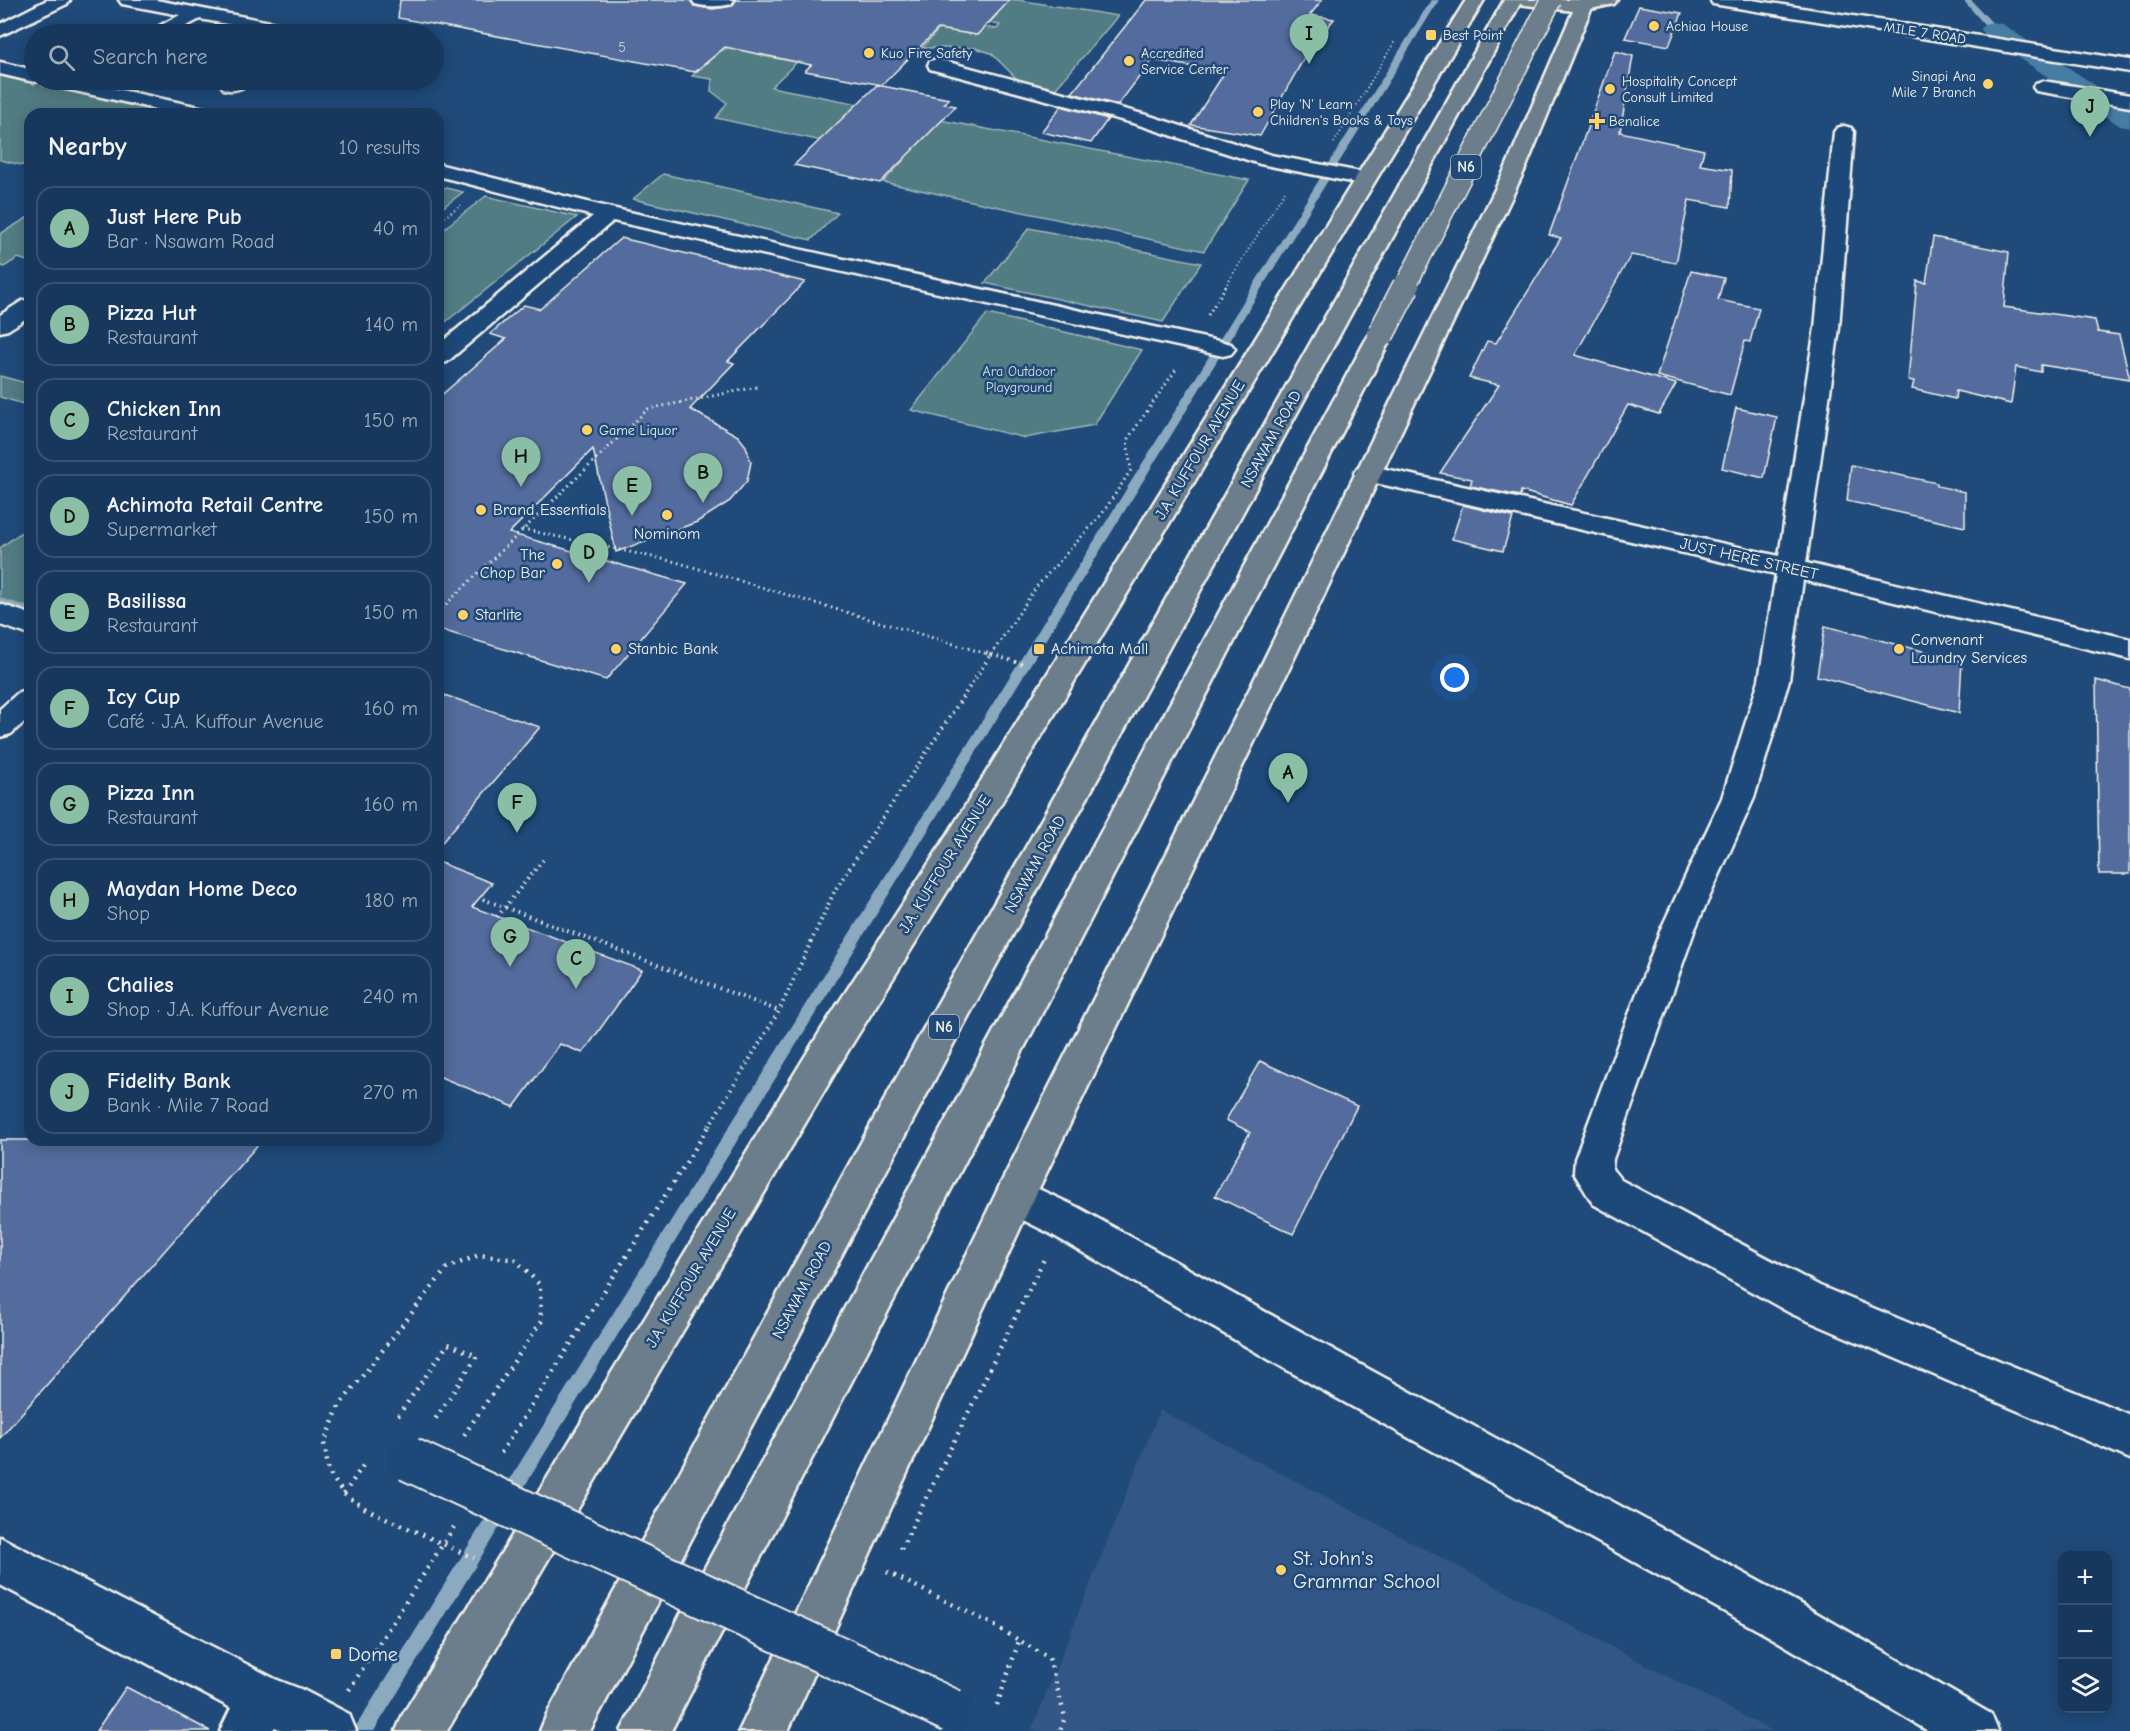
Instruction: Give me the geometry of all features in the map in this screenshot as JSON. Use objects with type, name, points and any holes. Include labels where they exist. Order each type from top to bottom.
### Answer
[{"type":"main road","name":"J.A. KUFFOUR AVENUE","points":[[420,1731],[836,1038],[958,846],[1475,0]]},
{"type":"main road","name":"NSAWAM ROAD","points":[[564,1731],[943,1028],[1513,0]]},
{"type":"main road","points":[[764,1731],[1015,1196],[1267,684],[1596,2],[1547,4],[1526,0]]},
{"type":"main road","name":"N6","points":[[645,1731],[1381,334],[1551,0]]},
{"type":"street","points":[[0,31],[61,0]]},
{"type":"street","points":[[128,0],[250,24]]},
{"type":"street","points":[[701,0],[725,0]]},
{"type":"street","name":"MILE 7 ROAD","points":[[1719,0],[2130,66]]},
{"type":"street","points":[[177,24],[198,13]]},
{"type":"street","points":[[2030,49],[2046,96],[2130,101]]},
{"type":"street","points":[[937,65],[1143,120],[1268,160],[1366,179]]},
{"type":"street","points":[[0,68],[24,74]]},
{"type":"street","points":[[96,90],[177,108]]},
{"type":"street","points":[[1844,132],[1827,328],[1774,680],[1738,798],[1678,929],[1594,1159],[1593,1173],[1607,1192],[1806,1300],[2130,1437]]},
{"type":"street","points":[[444,172],[609,214],[1223,349]]},
{"type":"street","points":[[444,352],[609,214]]},
{"type":"street","points":[[0,325],[24,310]]},
{"type":"street","name":"JUST HERE STREET","points":[[1367,473],[1790,568],[2130,649]]},
{"type":"street","points":[[0,614],[24,623]]},
{"type":"street","points":[[0,726],[24,705]]},
{"type":"street","points":[[1015,1196],[1063,1220],[1337,1375],[1790,1623],[1974,1731]]},
{"type":"street","points":[[423,1466],[952,1711]]},
{"type":"street","points":[[0,1560],[254,1716],[286,1707],[328,1729]]},
{"type":"path","points":[[500,1454],[742,1074],[779,1011],[835,890],[1037,585],[1102,514],[1131,470],[1127,440],[1170,379],[1301,167],[1323,161],[1371,77],[1395,41]]},
{"type":"path","points":[[444,606],[648,409],[757,387]]},
{"type":"path","points":[[522,529],[676,562],[1062,675]]},
{"type":"path","points":[[497,916],[543,860]]},
{"type":"path","points":[[483,899],[779,1011]]},
{"type":"path","points":[[899,1551],[1063,1220]]},
{"type":"path","points":[[423,1466],[541,1322],[540,1284],[516,1260],[479,1255],[447,1268],[339,1406],[324,1443],[329,1473],[344,1494],[366,1509],[513,1576]]},
{"type":"path","points":[[423,1466],[477,1356],[448,1344]]},
{"type":"path","points":[[328,1729],[456,1524]]},
{"type":"path","points":[[848,1553],[990,1623],[1049,1658],[1065,1717],[1060,1731]]},
{"type":"path","points":[[884,1583],[894,1562]]},
{"type":"path","points":[[996,1708],[1019,1641]]},
{"type":"shaded area","name":"St. John's Grammar School","points":[[1160,1410],[1772,1731],[1031,1731]]},
{"type":"green space","points":[[908,0],[1018,0],[1118,16],[1052,93],[1039,90],[1018,80],[991,53],[975,48],[922,48],[939,29],[977,35],[985,27],[997,29],[1000,25],[989,23],[997,15]]},
{"type":"green space","points":[[756,33],[784,38],[762,56],[797,62],[771,87],[1249,180],[1204,251],[883,182],[905,159],[716,118],[727,103],[711,91],[712,79],[692,76],[719,52]]},
{"type":"green space","points":[[0,72],[24,78],[24,90],[78,90],[156,108],[24,108],[24,166],[0,160]]},
{"type":"green space","points":[[663,174],[838,213],[811,240],[633,199]]},
{"type":"green space","points":[[444,187],[463,192],[444,206]]},
{"type":"green space","points":[[486,196],[577,217],[444,323],[444,228]]},
{"type":"green space","points":[[24,220],[24,260],[18,258],[4,267],[0,265],[0,234]]},
{"type":"green space","points":[[1029,228],[1201,263],[1163,322],[985,283]]},
{"type":"green space","name":"Ara Outdoor Playground","points":[[987,314],[1142,350],[1094,425],[1025,438],[911,410]]},
{"type":"green space","points":[[0,376],[24,382],[24,404],[0,397]]},
{"type":"green space","points":[[24,530],[24,608],[0,600],[0,548]]},
{"type":"building","points":[[400,0],[690,0],[694,6],[713,9],[732,6],[736,0],[1010,0],[977,35],[938,29],[882,85],[805,71],[811,65],[725,47],[695,72],[444,26],[444,24],[398,18]]},
{"type":"building","points":[[1146,0],[1322,0],[1310,15],[1334,19],[1307,53],[1260,136],[1191,125],[1225,72],[1152,60],[1118,105],[1072,93]]},
{"type":"building","name":"Achiaa House","points":[[1639,6],[1682,13],[1669,46],[1625,38]]},
{"type":"building","points":[[1615,51],[1633,56],[1620,132],[1704,150],[1700,165],[1732,170],[1730,207],[1689,200],[1676,263],[1631,255],[1575,355],[1676,384],[1659,414],[1628,405],[1571,505],[1521,491],[1520,496],[1470,486],[1472,479],[1440,473],[1499,385],[1469,378],[1487,341],[1496,343],[1561,238],[1549,235]]},
{"type":"building","points":[[877,85],[949,99],[944,104],[956,106],[880,183],[794,165]]},
{"type":"building","points":[[1061,106],[1108,119],[1091,143],[1041,132]]},
{"type":"building","points":[[1933,237],[2009,252],[2004,307],[2095,320],[2098,332],[2119,335],[2130,379],[2041,365],[2041,372],[2016,367],[2011,404],[1956,391],[1955,399],[1912,389],[1914,381],[1908,380],[1917,281],[1926,283]]},
{"type":"building","points":[[621,238],[805,282],[728,361],[734,363],[690,409],[738,436],[746,446],[751,462],[747,481],[730,501],[697,522],[616,552],[593,449],[509,533],[687,584],[606,680],[444,631],[444,393],[506,339],[490,334],[524,305],[540,309]]},
{"type":"building","points":[[1691,271],[1724,278],[1718,300],[1759,308],[1750,342],[1745,341],[1730,395],[1657,376]]},
{"type":"building","points":[[1736,408],[1777,417],[1764,478],[1722,468]]},
{"type":"building","points":[[1851,465],[1937,483],[1937,486],[1965,492],[1965,527],[1847,501]]},
{"type":"building","points":[[1463,505],[1513,517],[1503,551],[1452,539]]},
{"type":"building","points":[[1825,626],[1962,661],[1959,713],[1817,676]]},
{"type":"building","points":[[2096,680],[2130,689],[2130,874],[2099,874]]},
{"type":"building","points":[[444,695],[540,727],[444,840]]},
{"type":"building","points":[[444,864],[492,883],[472,907],[642,970],[583,1053],[560,1044],[514,1107],[444,1078]]},
{"type":"building","points":[[1260,1061],[1357,1106],[1293,1234],[1215,1196],[1250,1132],[1226,1120]]},
{"type":"building","points":[[0,1140],[24,1140],[24,1146],[257,1146],[0,1438]]},
{"type":"building","points":[[126,1687],[210,1731],[96,1731]]},
{"type":"waterway","points":[[363,1731],[1435,0]]},
{"type":"waterway","points":[[1967,0],[1993,29]]},
{"type":"waterway","points":[[1993,29],[2130,120]]},
{"type":"waterway","points":[[0,602],[24,609]]},
{"type":"place","name":"Achiaa House","points":[[1654,26]]},
{"type":"place","name":"Best Point","points":[[1431,35]]},
{"type":"place","name":"Kuo Fire Safety","points":[[869,53]]},
{"type":"place","name":"Accredited Service Center","points":[[1129,61]]},
{"type":"place","name":"Chalies","points":[[1309,64]]},
{"type":"place","name":"Sinapi Ana Mile 7 Branch","points":[[1988,84]]},
{"type":"place","name":"Hospitality Concept Consult Limited","points":[[1610,89]]},
{"type":"place","name":"Play 'N' Learn Children's Books & Toys","points":[[1258,112]]},
{"type":"place","name":"Benalice","points":[[1597,121]]},
{"type":"place","name":"Fidelity Bank","points":[[2090,137]]},
{"type":"place","name":"Game Liquor","points":[[587,430]]},
{"type":"place","name":"Maydan Home Deco","points":[[521,487]]},
{"type":"place","name":"Pizza Hut","points":[[703,503]]},
{"type":"place","name":"Brand Essentials","points":[[481,510]]},
{"type":"place","name":"Nominom","points":[[667,515]]},
{"type":"place","name":"Basilissa","points":[[632,516]]},
{"type":"place","name":"The Chop Bar","points":[[557,564]]},
{"type":"place","name":"Achimota Retail Centre","points":[[589,583]]},
{"type":"place","name":"Starlite","points":[[463,615]]},
{"type":"place","name":"Stanbic Bank","points":[[616,649]]},
{"type":"place","name":"Achimota Mall","points":[[1039,649]]},
{"type":"place","name":"Convenant Laundry Services","points":[[1899,649]]},
{"type":"place","name":"Just Here Pub","points":[[1288,803]]},
{"type":"place","name":"Icy Cup","points":[[517,833]]},
{"type":"place","name":"Pizza Inn","points":[[510,967]]},
{"type":"place","name":"Chicken Inn","points":[[576,989]]},
{"type":"place","name":"St. John's Grammar School","points":[[1281,1570]]},
{"type":"place","name":"Dome","points":[[336,1654]]}]
